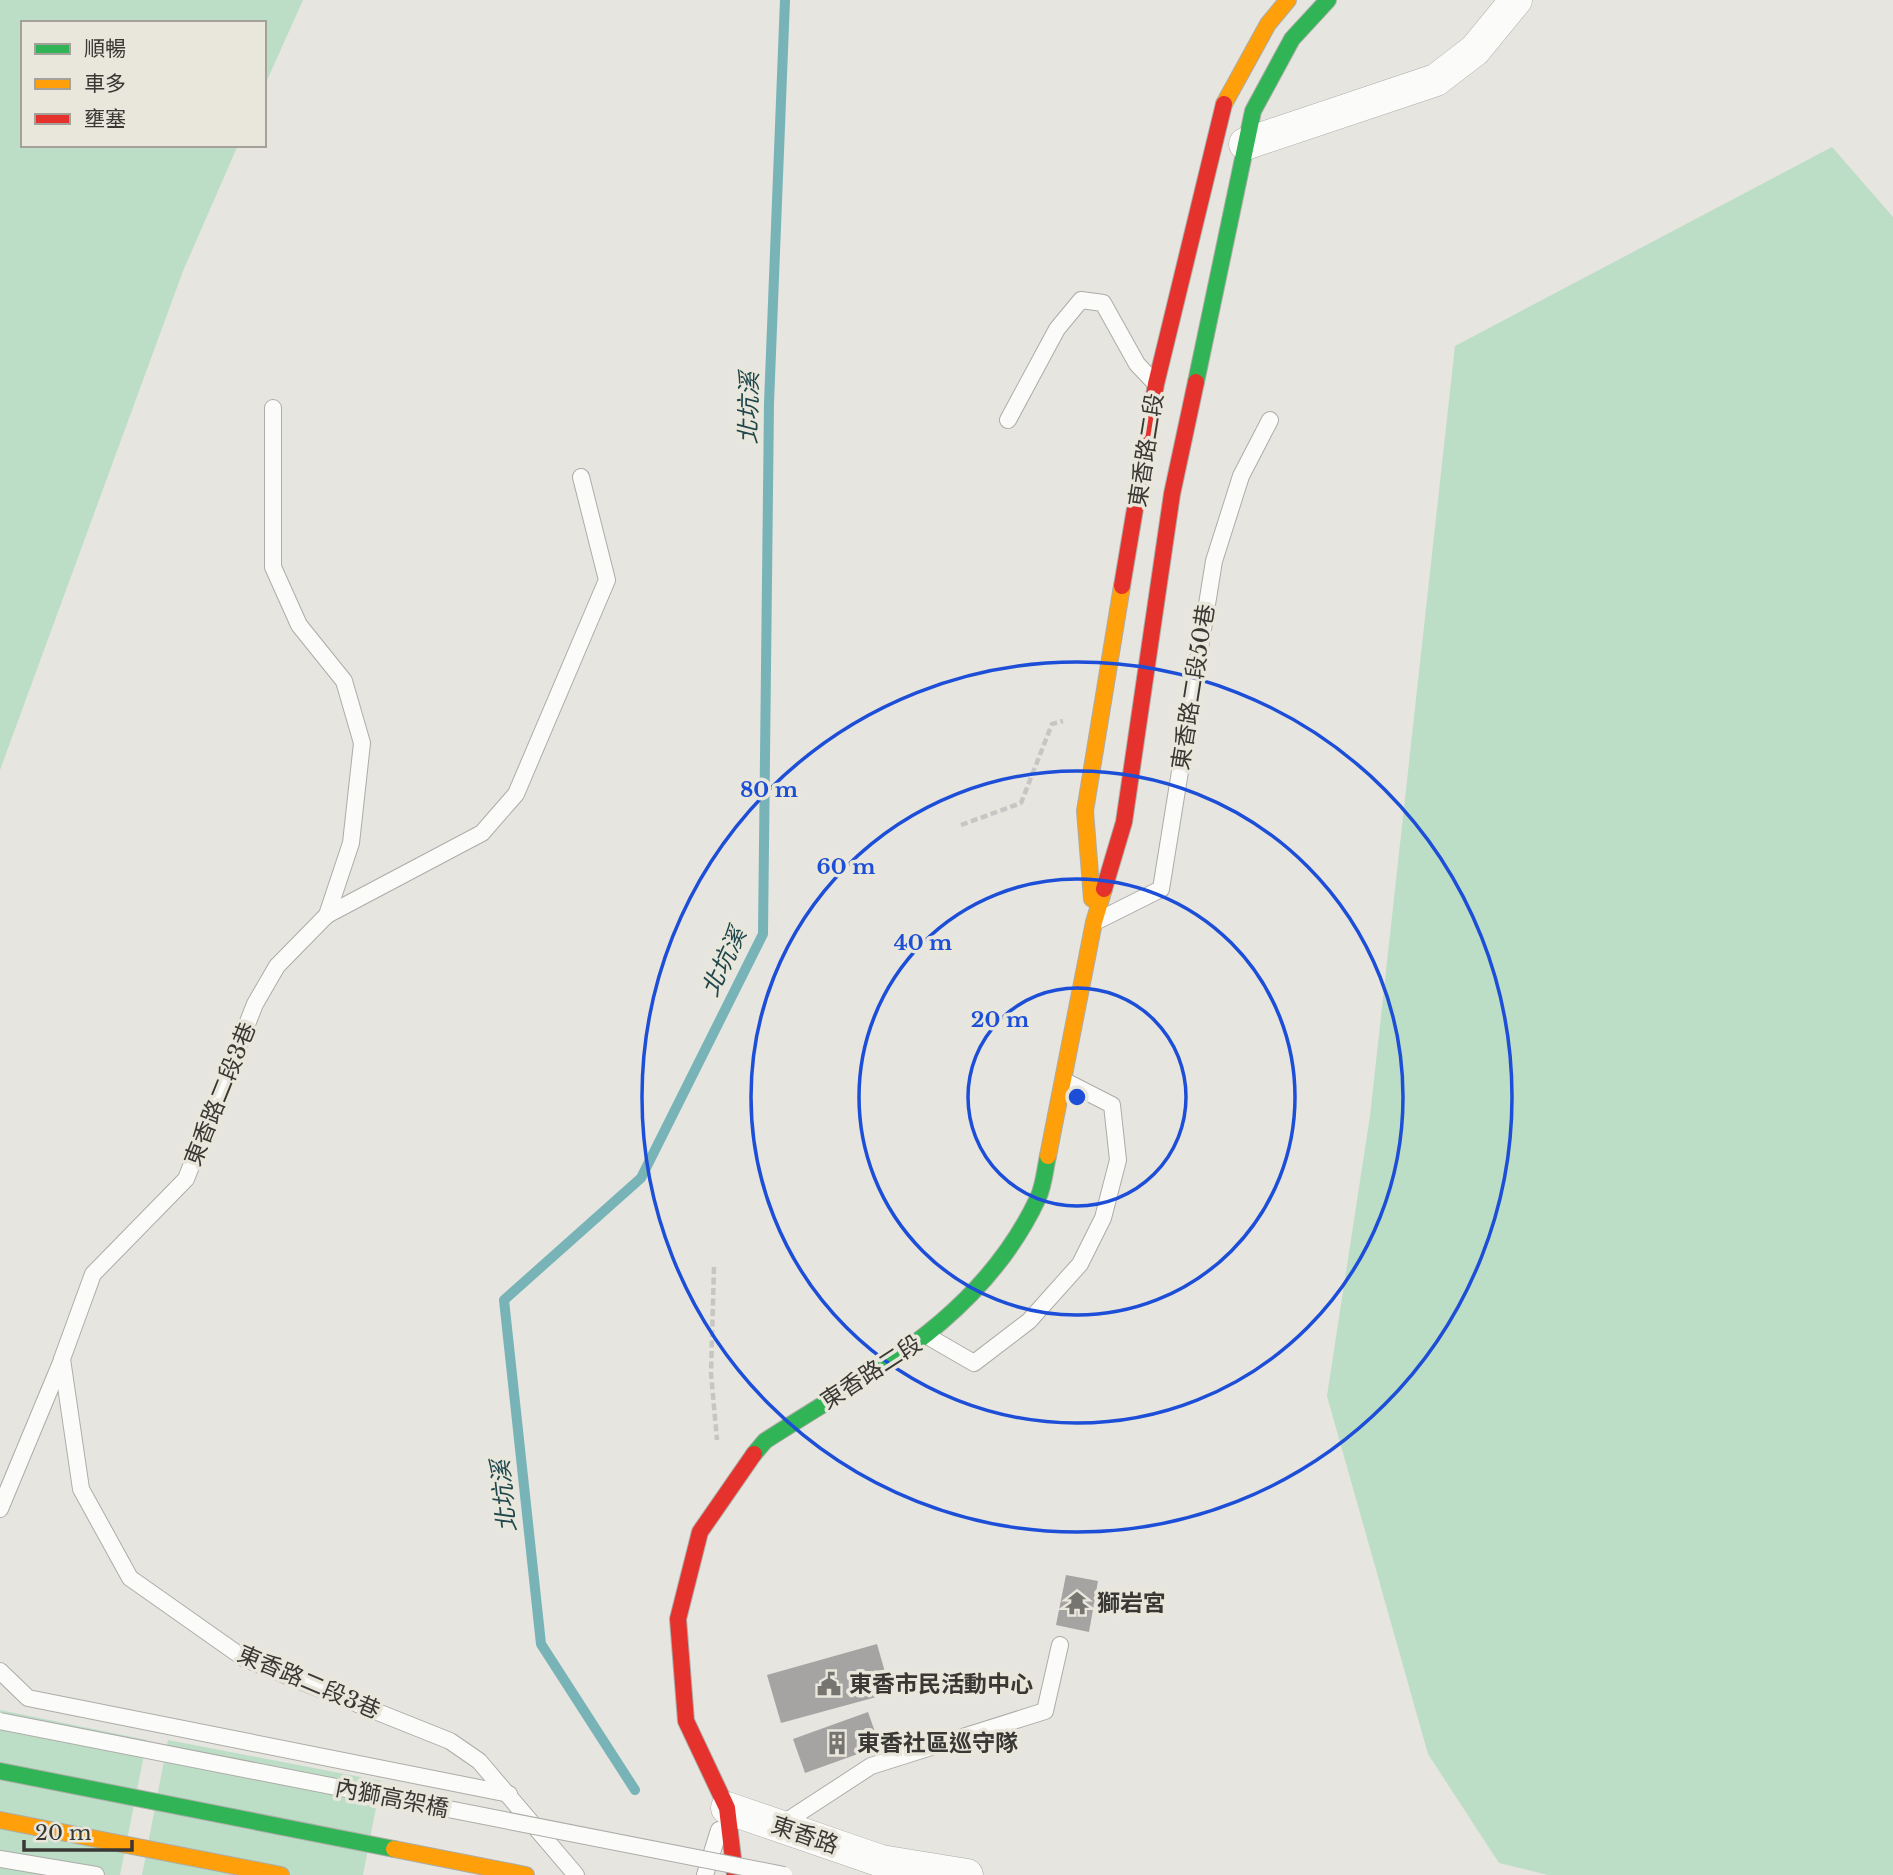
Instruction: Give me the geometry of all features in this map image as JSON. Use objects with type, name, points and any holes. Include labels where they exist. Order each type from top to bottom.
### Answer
[{"type":"street","name":"東香路二段","points":[[1094,922],[1085,811],[1156,384],[1225,101],[1268,24],[1288,0]]},
{"type":"street","name":"東香路二段","points":[[735,1875],[727,1808],[686,1721],[678,1619],[700,1532],[742,1468],[765,1441],[928,1336],[990,1278],[1039,1196],[1065,1081],[1094,922],[1124,822],[1171,494],[1245,144],[1253,111],[1292,39],[1328,0]]},
{"type":"street","points":[[1245,144],[1436,80],[1475,50],[1516,0]]},
{"type":"street","points":[[0,1771],[526,1875]]},
{"type":"street","name":"東香路","points":[[727,1808],[779,1826],[868,1868],[967,1875]]},
{"type":"street","points":[[0,1820],[281,1875]]},
{"type":"lane","points":[[1008,420],[1057,329],[1081,300],[1102,303],[1137,364],[1156,384]]},
{"type":"lane","name":"東香路二段3巷","points":[[273,408],[273,567],[299,625],[344,681],[362,743],[351,844],[327,915]]},
{"type":"lane","name":"東香路二段50巷","points":[[1094,922],[1161,889],[1214,561],[1241,476],[1270,420]]},
{"type":"lane","name":"東香路二段3巷","points":[[576,1875],[479,1761],[450,1741],[245,1659],[130,1578],[81,1489],[62,1359],[93,1274],[186,1179],[255,1004],[277,966],[327,915],[482,834],[516,794],[607,580],[581,477]]},
{"type":"lane","points":[[928,1336],[974,1363],[1029,1321],[1080,1264],[1103,1218],[1118,1160],[1112,1105],[1065,1081]]},
{"type":"lane","points":[[0,1509],[62,1359]]},
{"type":"lane","points":[[779,1826],[871,1766],[1045,1711],[1060,1645]]},
{"type":"lane","points":[[0,1671],[28,1698],[509,1794]]},
{"type":"lane","name":"內獅高架橋","points":[[0,1721],[784,1875]]},
{"type":"lane","points":[[705,1875],[727,1808]]},
{"type":"lane","points":[[0,1858],[96,1875]]},
{"type":"path","points":[[961,824],[1021,803],[1052,723],[1102,713]]},
{"type":"path","points":[[714,1266],[712,1373],[717,1439],[742,1468]]},
{"type":"green space","points":[[0,0],[303,0],[266,83],[266,21],[21,21],[21,147],[237,147],[183,271],[0,770]]},
{"type":"green space","points":[[1832,147],[1893,217],[1893,1875],[1548,1875],[1499,1863],[1428,1754],[1327,1396],[1370,1116],[1455,346]]},
{"type":"green space","points":[[0,1710],[147,1740],[120,1875],[0,1875]]},
{"type":"green space","points":[[168,1740],[381,1781],[363,1875],[142,1875]]},
{"type":"building","name":"獅岩宮","points":[[1066,1575],[1098,1581],[1089,1632],[1056,1625]]},
{"type":"building","name":"東香市民活動中心","points":[[877,1644],[891,1693],[781,1723],[767,1675]]},
{"type":"building","name":"東香社區巡守隊","points":[[868,1712],[880,1746],[805,1773],[793,1739]]},
{"type":"waterway","name":"北坑溪","points":[[635,1790],[541,1644],[504,1300],[641,1178],[763,934],[769,403],[785,0]]},
{"type":"traffic: fast","points":[[1196,382],[1253,111],[1292,39],[1328,0]]},
{"type":"traffic: fast","points":[[754,1454],[765,1441],[921,1339],[987,1277],[1015,1240],[1038,1198],[1048,1156]]},
{"type":"traffic: fast","points":[[0,1771],[394,1849]]},
{"type":"traffic: slow","points":[[1224,104],[1268,24],[1288,0]]},
{"type":"traffic: slow","points":[[1092,899],[1085,811],[1122,586]]},
{"type":"traffic: slow","points":[[1048,1156],[1094,922],[1104,889]]},
{"type":"traffic: slow","points":[[0,1820],[281,1875]]},
{"type":"traffic: slow","points":[[394,1849],[526,1875]]},
{"type":"traffic: jam","points":[[1122,586],[1156,384],[1224,104]]},
{"type":"traffic: jam","points":[[1104,889],[1124,822],[1172,494],[1196,382]]},
{"type":"traffic: jam","points":[[735,1875],[727,1808],[686,1721],[678,1619],[700,1532],[754,1454]]},
{"type":"place","name":"獅岩宮","points":[[1077,1603]]},
{"type":"place","name":"東香市民活動中心","points":[[829,1684]]},
{"type":"place","name":"東香社區巡守隊","points":[[837,1743]]}]
